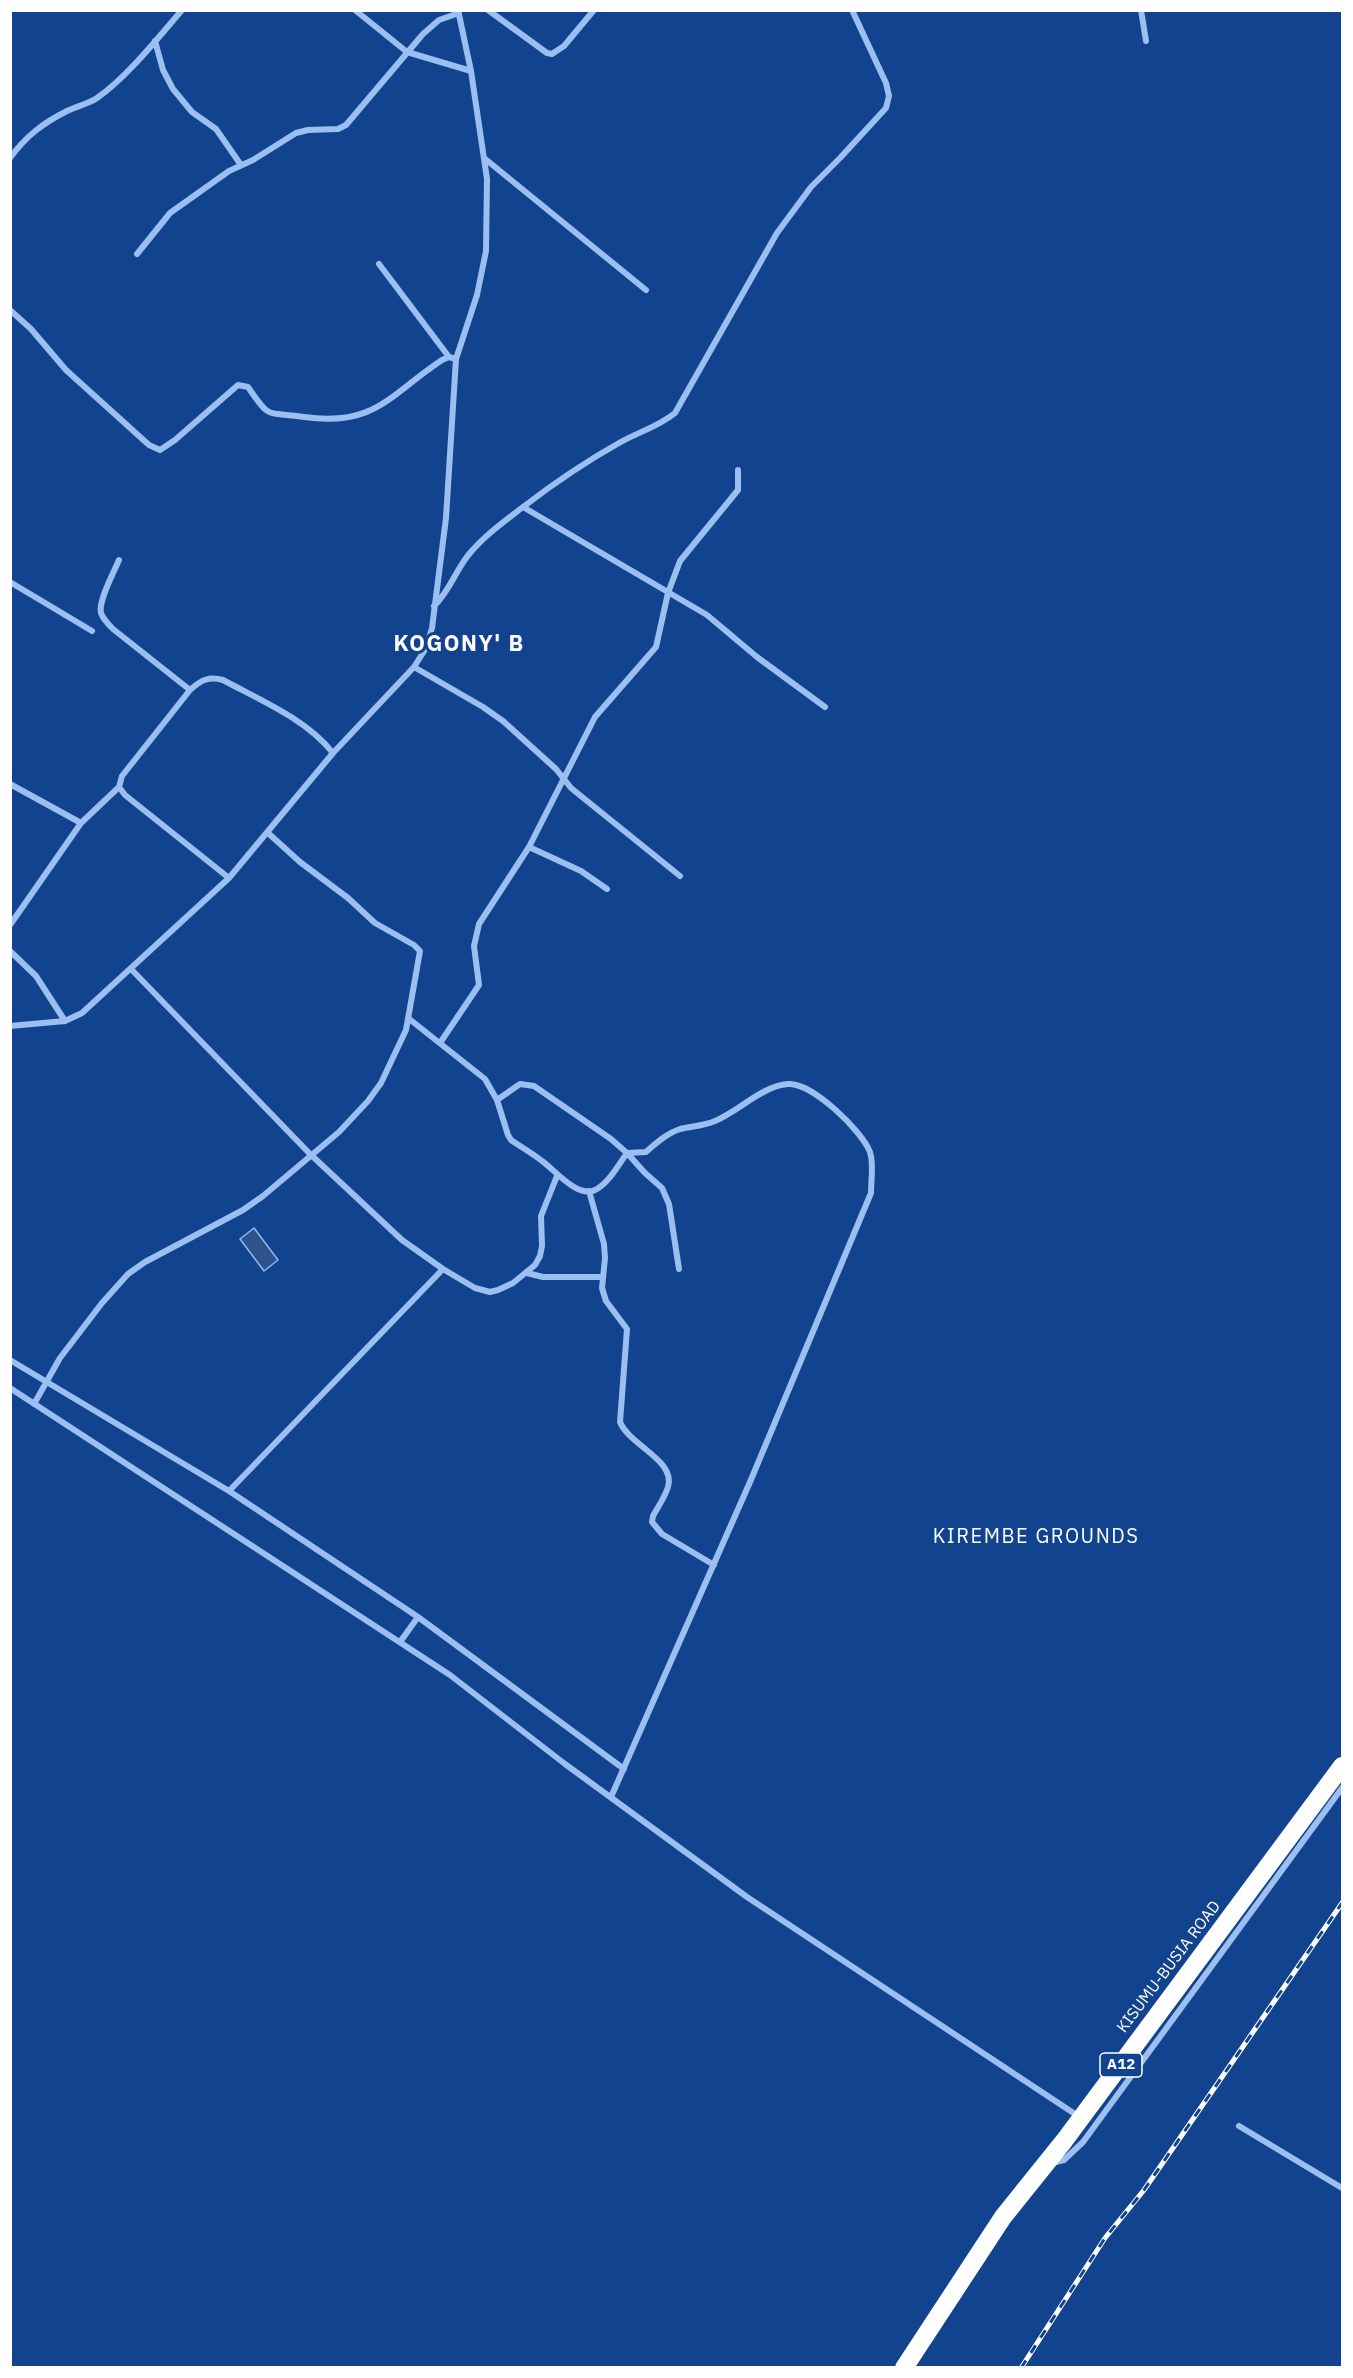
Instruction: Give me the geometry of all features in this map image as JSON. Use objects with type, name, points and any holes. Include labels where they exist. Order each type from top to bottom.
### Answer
[{"type":"highway","name":"KISUMU-BUSIA ROAD","points":[[904,2367],[1003,2217],[1046,2165],[1342,1766]]},
{"type":"street","points":[[10,158],[34,130],[96,98],[155,41],[182,10]]},
{"type":"street","points":[[355,10],[407,52],[471,70]]},
{"type":"street","points":[[488,10],[552,54],[564,46],[594,10]]},
{"type":"street","points":[[434,606],[442,599],[470,553],[481,541],[523,507],[560,480],[621,442],[650,430],[675,413],[777,233],[811,186],[886,108],[889,96],[886,83],[852,10]]},
{"type":"street","points":[[1141,10],[1146,41]]},
{"type":"street","points":[[10,1026],[65,1021],[82,1013],[131,969],[229,878],[333,753],[414,667],[426,648],[432,628],[446,518],[452,358],[477,295],[486,251],[487,179],[471,70],[458,12],[439,20],[407,52],[346,125],[338,129],[308,130],[296,133],[229,171],[170,213],[137,254]]},
{"type":"street","points":[[155,41],[173,89],[192,112],[216,129],[241,165]]},
{"type":"street","points":[[483,157],[588,240],[646,290]]},
{"type":"street","points":[[379,264],[452,358]]},
{"type":"street","points":[[10,310],[31,329],[66,370],[149,445],[160,450],[175,440],[238,385],[248,387],[261,407],[270,414],[324,420],[343,419],[370,411],[391,400],[432,366],[452,358]]},
{"type":"street","points":[[440,1043],[479,985],[474,945],[479,924],[529,847],[594,717],[656,647],[668,593],[680,561],[738,490],[738,470]]},
{"type":"street","points":[[523,507],[707,615],[757,657],[825,707]]},
{"type":"street","points":[[119,560],[102,602],[100,611],[104,619],[113,629],[190,690]]},
{"type":"street","points":[[10,582],[92,631]]},
{"type":"street","points":[[414,667],[503,721],[564,780],[680,876]]},
{"type":"street","points":[[10,925],[81,823],[119,787],[122,776],[190,690],[203,680],[213,677],[223,680],[282,712],[316,735],[333,753]]},
{"type":"street","points":[[10,784],[81,823]]},
{"type":"street","points":[[119,787],[125,795],[229,878]]},
{"type":"street","points":[[34,1404],[60,1358],[102,1303],[128,1274],[145,1262],[243,1210],[286,1178],[310,1154],[352,1120],[381,1083],[401,1042],[420,959],[418,948],[375,923],[268,833]]},
{"type":"street","points":[[529,847],[581,871],[607,889]]},
{"type":"street","points":[[10,951],[36,976],[65,1021]]},
{"type":"street","points":[[131,969],[310,1154],[402,1240],[475,1288],[490,1292],[513,1283],[535,1265],[540,1256],[541,1216],[557,1176]]},
{"type":"street","points":[[408,1018],[485,1080],[497,1100],[511,1140],[545,1162],[557,1176],[568,1184],[589,1191],[597,1189],[627,1153]]},
{"type":"street","points":[[497,1100],[520,1084],[534,1086],[627,1153],[662,1188],[669,1204],[679,1269]]},
{"type":"street","points":[[611,1797],[714,1565],[871,1193],[872,1159],[862,1138],[850,1124],[805,1087],[790,1084],[764,1093],[708,1124],[677,1130],[646,1152],[627,1153]]},
{"type":"street","points":[[589,1191],[604,1244],[602,1288],[606,1301],[627,1329],[620,1422],[624,1432],[666,1466],[669,1474],[669,1485],[652,1522],[662,1534],[714,1565]]},
{"type":"street","points":[[229,1491],[443,1269]]},
{"type":"street","points":[[527,1273],[543,1276],[602,1277]]},
{"type":"street","points":[[10,1360],[229,1491],[418,1617],[624,1769]]},
{"type":"street","points":[[10,1389],[450,1675],[747,1897],[1081,2118]]},
{"type":"street","points":[[400,1642],[418,1617]]},
{"type":"street","points":[[1046,2165],[1064,2160],[1083,2142],[1342,1788]]},
{"type":"street","points":[[1239,2126],[1342,2188]]},
{"type":"water","points":[[254,1228],[278,1260],[264,1271],[240,1239]]},
{"type":"railway","points":[[1021,2368],[1105,2238],[1144,2190],[1342,1903]]},
{"type":"district","name":"KOGONY' B","points":[[459,645]]},
{"type":"district","name":"KIREMBE GROUNDS","points":[[1036,1537]]}]
